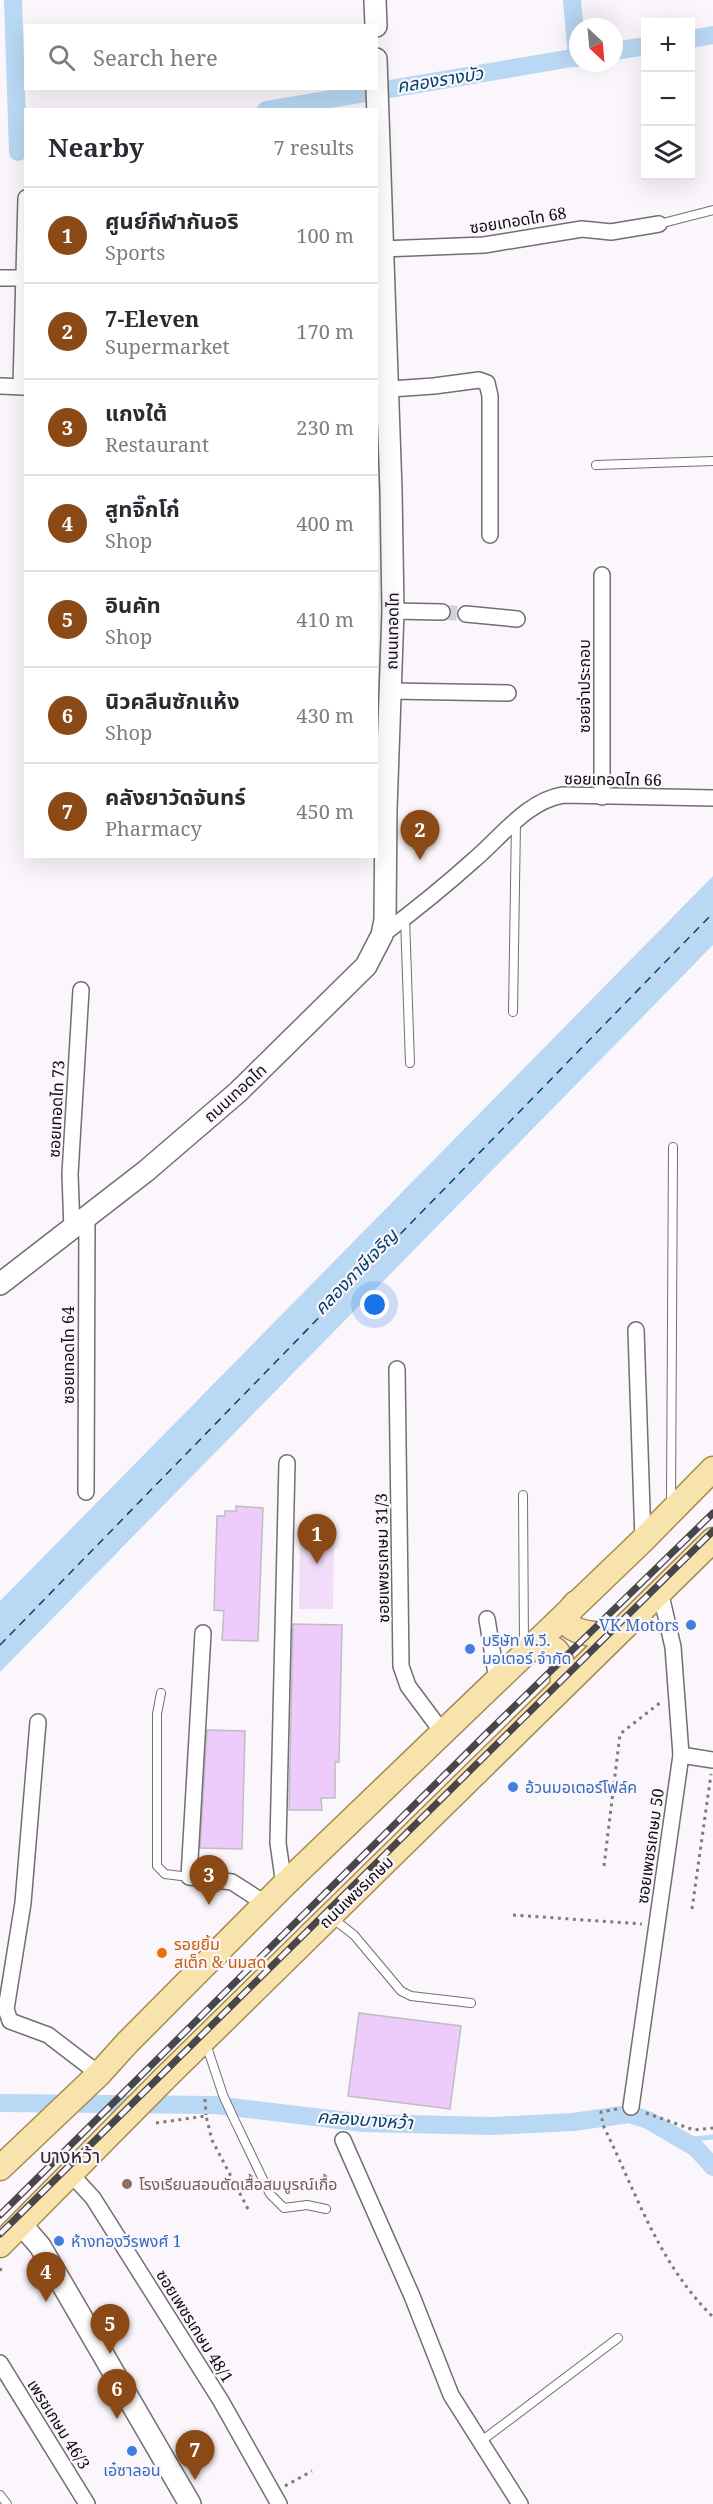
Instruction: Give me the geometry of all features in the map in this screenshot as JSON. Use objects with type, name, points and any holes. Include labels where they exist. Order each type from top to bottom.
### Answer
[{"type":"main road","points":[[375,0],[376,24]]},
{"type":"main road","name":"ถนนเทอดไท","points":[[377,90],[377,108]]},
{"type":"main road","name":"ถนนเทอดไท","points":[[0,1284],[79,1224],[200,1125],[300,1033],[366,966],[382,935],[385,920],[383,717],[391,691],[393,611],[391,491],[381,389],[382,249],[378,133]]},
{"type":"main road","points":[[0,2168],[99,2074],[284,1885],[643,1540],[713,1469]]},
{"type":"main road","name":"ถนนเพชรเกษม","points":[[0,2245],[165,2078],[614,1635],[708,1549]]},
{"type":"main road","points":[[577,1602],[569,1610],[571,1626],[578,1632],[589,1635],[614,1635]]},
{"type":"main road","points":[[528,1649],[550,1646],[559,1653],[562,1661],[563,1686]]},
{"type":"main road","points":[[21,2224],[40,2246],[190,2504]]},
{"type":"street","name":"ซอยเทอดไท 68","points":[[382,249],[484,245],[582,229],[611,232],[632,231],[659,224]]},
{"type":"street","points":[[0,386],[23,387],[24,238]]},
{"type":"street","points":[[0,278],[22,278]]},
{"type":"street","points":[[381,389],[479,380],[487,383],[490,396],[490,535]]},
{"type":"street","name":"ซอยจ่าประกอบ","points":[[602,575],[602,797]]},
{"type":"street","points":[[393,611],[442,612]]},
{"type":"street","points":[[466,614],[517,619]]},
{"type":"street","points":[[391,691],[508,693]]},
{"type":"street","name":"ซอยเทอดไท 66","points":[[382,935],[405,918],[527,812],[549,797],[563,795],[713,798]]},
{"type":"street","name":"ซอยเทอดไท 73","points":[[79,1224],[70,1174],[81,990]]},
{"type":"street","name":"ซอยเทอดไท 64","points":[[79,1224],[86,1492]]},
{"type":"street","points":[[636,1330],[643,1540]]},
{"type":"street","name":"ซอยเพชรเกษม 31/3","points":[[397,1370],[401,1666],[408,1686],[443,1733]]},
{"type":"street","points":[[284,1885],[278,1844],[287,1462]]},
{"type":"street","name":"ซอยเพชรเกษม 50","points":[[632,2107],[681,1755],[674,1647],[660,1591]]},
{"type":"street","points":[[487,1619],[497,1680]]},
{"type":"street","points":[[203,1633],[189,1877],[232,1882],[266,1904]]},
{"type":"street","points":[[38,1722],[23,1903],[6,2009],[10,2020],[48,2035],[99,2074]]},
{"type":"street","points":[[681,1755],[713,1760]]},
{"type":"street","points":[[344,2140],[412,2296],[450,2394],[520,2504]]},
{"type":"street","name":"ซอยเพชรเกษม 48/1","points":[[71,2174],[93,2198],[185,2343],[276,2498]]},
{"type":"street","name":"เพรชเกษม 46/3","points":[[0,2363],[87,2504]]},
{"type":"lane","points":[[659,224],[713,210]]},
{"type":"lane","points":[[596,465],[713,461]]},
{"type":"lane","points":[[513,1012],[516,822]]},
{"type":"lane","points":[[405,918],[410,1063]]},
{"type":"lane","points":[[671,1511],[673,1147]]},
{"type":"lane","points":[[523,1495],[528,1649]]},
{"type":"lane","points":[[161,1693],[157,1746],[157,1866],[165,1874],[189,1877]]},
{"type":"lane","points":[[330,1917],[354,1935],[401,1991],[411,1996],[471,2003]]},
{"type":"lane","points":[[205,2040],[223,2095],[270,2194],[284,2208],[307,2205],[326,2209]]},
{"type":"lane","points":[[480,2442],[618,2338]]},
{"type":"lane","points":[[0,2495],[7,2504]]},
{"type":"path","points":[[604,1866],[620,1734],[678,1689]]},
{"type":"path","points":[[692,1909],[713,1760]]},
{"type":"path","points":[[513,1915],[656,1924]]},
{"type":"path","points":[[205,2099],[206,2116],[212,2140],[248,2209]]},
{"type":"path","points":[[632,2107],[694,2130],[713,2128]]},
{"type":"path","points":[[601,2112],[603,2125],[656,2241],[686,2288],[713,2317]]},
{"type":"path","points":[[156,2123],[206,2116]]},
{"type":"path","points":[[276,2498],[312,2471]]},
{"type":"shaded area","points":[[300,1533],[334,1533],[333,1609],[299,1609]]},
{"type":"water","name":"คลองภาษีเจริญ","points":[[713,876],[713,945],[0,1672],[0,1601]]},
{"type":"building","points":[[236,1506],[263,1508],[258,1641],[222,1640],[224,1611],[214,1610],[217,1516],[225,1516],[225,1511],[236,1511]]},
{"type":"building","points":[[293,1624],[342,1625],[339,1762],[335,1762],[335,1798],[321,1798],[322,1810],[289,1810]]},
{"type":"building","points":[[207,1730],[245,1731],[242,1849],[200,1848]]},
{"type":"building","points":[[359,2013],[461,2026],[450,2109],[348,2096]]},
{"type":"waterway","points":[[13,0],[18,152]]},
{"type":"waterway","points":[[572,0],[574,18]]},
{"type":"waterway","name":"คลองรางบัว","points":[[695,38],[713,35]]},
{"type":"waterway","name":"คลองรางบัว","points":[[623,50],[641,47]]},
{"type":"waterway","name":"คลองรางบัว","points":[[278,108],[569,59]]},
{"type":"waterway","name":"คลองบางหว้า","points":[[0,2103],[215,2105],[364,2123],[492,2126],[573,2122],[629,2114],[648,2120],[696,2148],[713,2167]]},
{"type":"waterway","points":[[684,2140],[713,2137]]},
{"type":"ferry route","points":[[0,1645],[713,913]]},
{"type":"tunnel","points":[[442,612],[466,614]]},
{"type":"railway","points":[[0,2215],[488,1732],[713,1513]]},
{"type":"railway","points":[[0,2234],[713,1531]]},
{"type":"place","name":"7-Eleven","points":[[420,860]]},
{"type":"place","name":"ศูนย์กีฬากันอริ","points":[[317,1564]]},
{"type":"place","name":"VK Motors","points":[[691,1625]]},
{"type":"place","name":"บริษัท พี.วี. มอเตอร์ จำกัด","points":[[470,1649]]},
{"type":"place","name":"อ้วนมอเตอร์โฟล์ค","points":[[513,1787]]},
{"type":"place","name":"แกงใต้","points":[[209,1905]]},
{"type":"place","name":"รอยยิ้ม สเต็ก & นมสด","points":[[162,1953]]},
{"type":"place","name":"โรงเรียนสอนตัดเสื้อสมบูรณ์เกื้อ","points":[[127,2184]]},
{"type":"place","name":"ห้างทองวีรพงศ์ 1","points":[[59,2241]]},
{"type":"place","name":"สูทจิ๊กโก๋","points":[[46,2302]]},
{"type":"place","name":"อินคัท","points":[[110,2354]]},
{"type":"place","name":"นิวคลีนซักแห้ง","points":[[117,2419]]},
{"type":"place","name":"เอ๋ซาลอน","points":[[132,2451]]},
{"type":"place","name":"คลังยาวัดจันทร์","points":[[195,2480]]},
{"type":"district","name":"บางหว้า","points":[[70,2156]]}]
